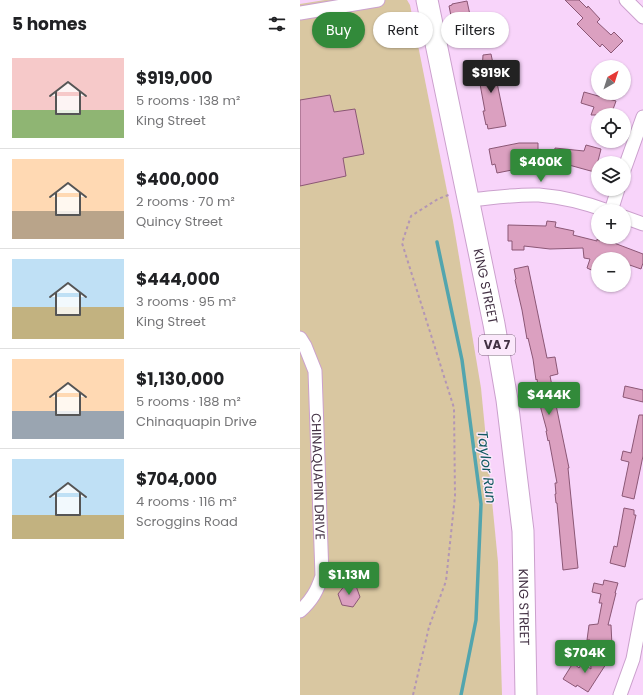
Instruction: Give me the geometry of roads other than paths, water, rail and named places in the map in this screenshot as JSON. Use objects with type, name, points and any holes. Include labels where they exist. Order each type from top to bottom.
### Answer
[{"type":"main road","name":"KING STREET","points":[[427,0],[460,197],[494,324],[507,400],[523,531],[526,695]]},
{"type":"street","points":[[300,13],[378,0]]},
{"type":"street","points":[[626,0],[643,17]]},
{"type":"street","points":[[629,156],[643,117]]},
{"type":"street","points":[[460,197],[521,195],[539,196],[591,205]]},
{"type":"street","points":[[631,220],[643,224]]},
{"type":"street","name":"CHINAQUAPIN DRIVE","points":[[300,338],[305,346],[315,371],[322,576],[316,592],[308,604],[300,611]]},
{"type":"street","points":[[620,695],[633,659],[643,606]]},
{"type":"waterway","name":"Taylor Run","points":[[437,242],[462,360],[481,504],[476,620],[461,695]]}]
